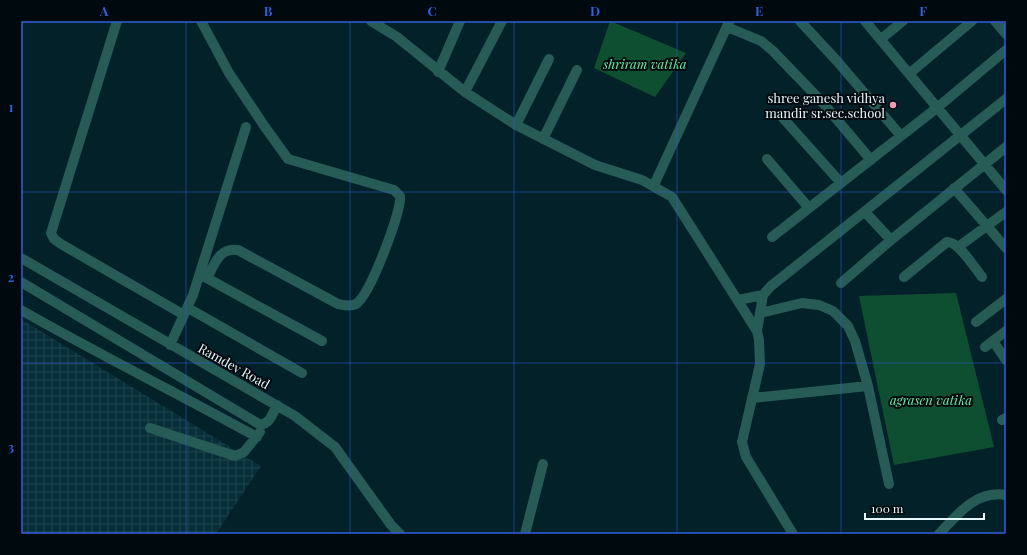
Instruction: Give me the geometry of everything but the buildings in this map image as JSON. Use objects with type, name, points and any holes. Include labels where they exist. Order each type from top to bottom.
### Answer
[{"type":"street","points":[[117,21],[51,233],[54,239],[302,373]]},
{"type":"street","points":[[170,345],[204,276],[221,254],[231,249],[238,250],[338,304],[351,306],[356,304],[366,292],[376,272],[400,200],[400,196],[394,190],[288,159],[229,73],[201,21]]},
{"type":"street","points":[[438,72],[460,21]]},
{"type":"street","points":[[465,92],[502,21]]},
{"type":"street","points":[[800,21],[838,61],[901,136]]},
{"type":"street","points":[[865,21],[910,73],[1006,190]]},
{"type":"street","points":[[881,39],[902,21]]},
{"type":"street","points":[[910,73],[972,21]]},
{"type":"street","points":[[995,21],[1006,34]]},
{"type":"street","points":[[375,22],[397,37],[438,72],[465,92],[516,125],[595,165],[654,185],[672,196],[757,331],[760,345],[760,364],[742,442],[746,456],[793,534]]},
{"type":"street","points":[[654,185],[728,24],[761,41],[773,51],[823,103],[871,160]]},
{"type":"street","points":[[772,237],[938,108],[1006,50]]},
{"type":"street","points":[[516,125],[548,59]]},
{"type":"street","points":[[543,139],[577,70]]},
{"type":"street","points":[[757,331],[763,295],[775,282],[961,136],[1006,98]]},
{"type":"street","points":[[782,118],[841,183]]},
{"type":"street","points":[[204,276],[246,128]]},
{"type":"street","points":[[841,283],[954,188],[1006,147]]},
{"type":"street","points":[[767,159],[809,208]]},
{"type":"street","points":[[954,188],[1006,248]]},
{"type":"street","points":[[865,212],[891,240]]},
{"type":"street","points":[[958,247],[1006,212]]},
{"type":"street","points":[[904,278],[946,242],[953,243],[958,247],[982,277]]},
{"type":"street","name":"Ramdev Road","points":[[21,258],[170,345],[270,417],[295,416],[335,447],[391,525],[400,534]]},
{"type":"street","points":[[204,276],[322,341]]},
{"type":"street","points":[[21,282],[270,417],[244,452],[235,456],[150,428]]},
{"type":"street","points":[[738,300],[763,295]]},
{"type":"street","points":[[760,313],[802,303],[819,305],[833,311],[841,317],[848,326],[855,341],[868,386],[889,484]]},
{"type":"street","points":[[976,322],[1004,304]]},
{"type":"street","points":[[21,310],[73,340],[256,437]]},
{"type":"street","points":[[1006,331],[989,344],[1006,360]]},
{"type":"street","points":[[752,398],[868,386]]},
{"type":"street","points":[[525,534],[543,464]]},
{"type":"street","points":[[939,534],[964,509],[978,498],[990,494],[1006,495]]},
{"type":"shaded area","points":[[21,319],[261,466],[216,534],[21,534]]},
{"type":"green space","name":"shriram vatika","points":[[610,21],[686,53],[655,97],[594,68]]},
{"type":"green space","name":"agrasen vatika","points":[[956,293],[994,447],[894,465],[859,296]]},
{"type":"place","name":"shree ganesh vidhya mandir sr.sec.school","points":[[893,105]]}]
